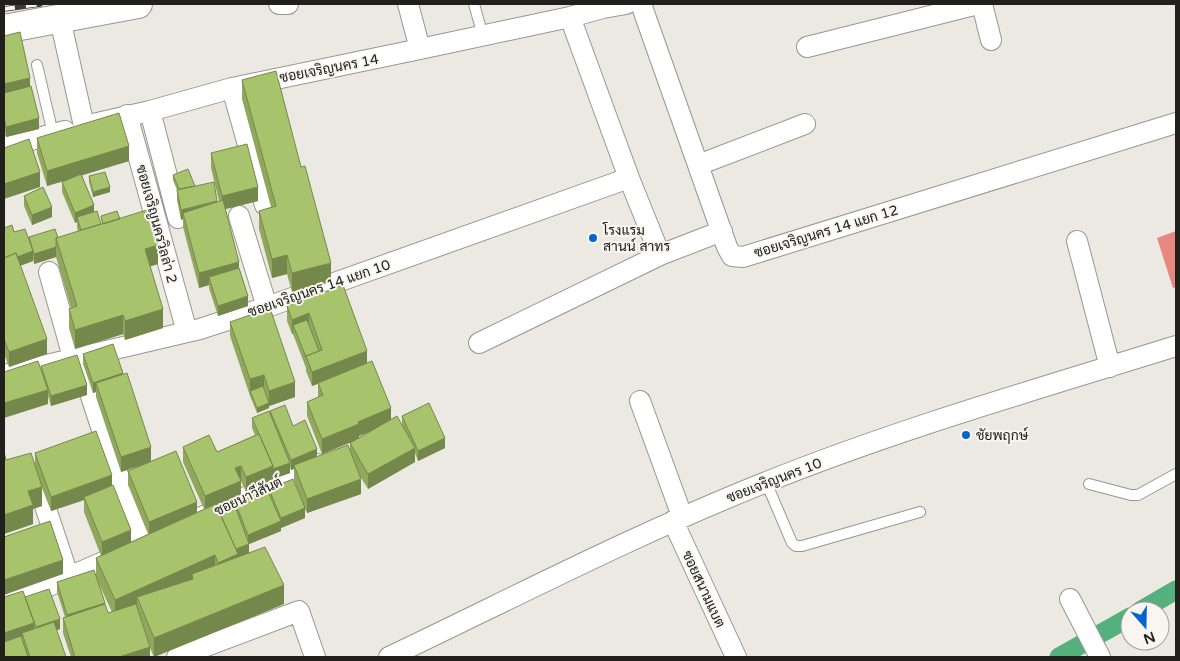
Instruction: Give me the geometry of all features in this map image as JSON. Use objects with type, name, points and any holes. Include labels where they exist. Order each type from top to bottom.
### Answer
[{"type":"main road","points":[[4,29],[59,11],[138,4]]},
{"type":"street","points":[[280,4],[288,4]]},
{"type":"street","points":[[408,4],[420,49]]},
{"type":"street","name":"ซอยเจริญนคร 14","points":[[4,147],[150,111],[232,88],[570,17],[602,6],[626,4]]},
{"type":"street","name":"ซอยเจริญนคร 14 แยก 12","points":[[641,4],[732,256],[743,257],[1176,123]]},
{"type":"street","points":[[807,48],[978,4]]},
{"type":"street","points":[[982,4],[991,40]]},
{"type":"street","points":[[59,11],[84,126]]},
{"type":"street","points":[[570,17],[628,178],[660,254]]},
{"type":"street","points":[[232,88],[265,205]]},
{"type":"street","points":[[150,111],[178,218]]},
{"type":"street","name":"ซอยเจริญนครวิลล่า 2","points":[[128,115],[187,332]]},
{"type":"street","points":[[698,165],[805,124]]},
{"type":"street","name":"ซอยเจริญนคร 14 แยก 10","points":[[4,375],[187,332],[267,307],[628,178]]},
{"type":"street","points":[[238,216],[267,307]]},
{"type":"street","points":[[479,343],[660,254],[722,231]]},
{"type":"street","points":[[1077,241],[1110,367]]},
{"type":"street","points":[[49,272],[76,357],[95,439],[143,544]]},
{"type":"street","name":"ซอยเจริญนคร 10","points":[[389,657],[678,519],[766,482],[902,432],[1176,346]]},
{"type":"street","name":"ซอยสนามแบต","points":[[640,401],[678,519],[736,657]]},
{"type":"street","name":"ซอยนาวีสันต์","points":[[180,527],[334,456]]},
{"type":"street","points":[[29,458],[69,578]]},
{"type":"street","points":[[4,606],[162,535]]},
{"type":"street","points":[[1070,599],[1094,647]]},
{"type":"street","points":[[177,657],[299,610],[315,657]]},
{"type":"lane","points":[[474,4],[483,36]]},
{"type":"lane","points":[[37,65],[53,134]]},
{"type":"lane","points":[[1089,484],[1131,495],[1138,495],[1176,474]]},
{"type":"lane","points":[[766,482],[792,543],[796,546],[802,546],[920,512]]},
{"type":"shaded area","points":[[1176,231],[1176,287],[1173,288],[1157,238]]},
{"type":"building","points":[[20,32],[30,78],[4,84],[4,36]]},
{"type":"building","points":[[276,71],[301,167],[305,166],[331,263],[292,273],[287,255],[272,259],[259,211],[276,206],[242,80]]},
{"type":"building","points":[[31,86],[39,118],[6,127],[4,93]]},
{"type":"building","points":[[119,113],[129,146],[47,171],[37,138]]},
{"type":"building","points":[[29,139],[40,172],[4,184],[4,148]]},
{"type":"building","points":[[247,144],[258,187],[222,196],[211,153]]},
{"type":"building","points":[[188,169],[195,186],[179,189],[173,175]]},
{"type":"building","points":[[105,172],[110,187],[93,192],[89,176]]},
{"type":"building","points":[[81,174],[94,205],[75,213],[62,182]]},
{"type":"building","points":[[214,182],[217,201],[181,210],[177,190]]},
{"type":"building","points":[[43,187],[52,207],[32,215],[24,196]]},
{"type":"building","points":[[223,200],[239,262],[199,273],[183,213]]},
{"type":"building","points":[[147,210],[158,245],[145,249],[163,309],[125,321],[123,315],[75,330],[69,309],[77,306],[56,238]]},
{"type":"building","points":[[97,211],[101,224],[81,230],[77,217]]},
{"type":"building","points":[[117,211],[120,219],[103,224],[101,216]]},
{"type":"building","points":[[12,225],[14,232],[25,229],[33,251],[17,257],[16,253],[4,258],[4,228]]},
{"type":"building","points":[[55,229],[58,238],[56,238],[56,247],[34,254],[29,237]]},
{"type":"building","points":[[16,253],[47,339],[9,352],[4,339],[4,258]]},
{"type":"building","points":[[239,268],[248,296],[218,306],[209,277]]},
{"type":"building","points":[[343,285],[367,351],[312,372],[306,356],[322,350],[309,313],[292,320],[287,306]]},
{"type":"building","points":[[270,308],[295,382],[269,391],[264,375],[250,379],[230,322]]},
{"type":"building","points":[[307,320],[319,351],[306,357],[293,325]]},
{"type":"building","points":[[113,344],[123,373],[93,383],[83,354]]},
{"type":"building","points":[[77,355],[87,385],[51,396],[41,366]]},
{"type":"building","points":[[38,361],[48,390],[4,403],[4,372]]},
{"type":"building","points":[[372,361],[391,408],[322,439],[307,402],[323,395],[318,383]]},
{"type":"building","points":[[127,373],[151,447],[121,457],[96,383]]},
{"type":"building","points":[[263,386],[269,403],[257,408],[250,391]]},
{"type":"building","points":[[429,403],[445,438],[418,451],[402,416]]},
{"type":"building","points":[[285,405],[293,426],[305,420],[317,449],[291,460],[270,411]]},
{"type":"building","points":[[269,411],[290,463],[273,469],[252,418]]},
{"type":"building","points":[[397,416],[415,448],[368,474],[350,443]]},
{"type":"building","points":[[96,431],[112,475],[51,497],[35,453]]},
{"type":"building","points":[[259,434],[273,466],[246,477],[241,466],[235,468],[241,481],[205,496],[183,447],[209,435],[217,452]]},
{"type":"building","points":[[348,445],[361,479],[307,499],[294,465]]},
{"type":"building","points":[[176,451],[197,502],[149,522],[128,471]]},
{"type":"building","points":[[4,452],[6,460],[31,453],[42,487],[28,491],[33,505],[4,515]]},
{"type":"building","points":[[293,479],[305,508],[281,518],[269,489]]},
{"type":"building","points":[[113,485],[131,530],[102,542],[84,497]]},
{"type":"building","points":[[267,489],[281,521],[248,535],[235,502]]},
{"type":"building","points":[[216,504],[238,554],[218,563],[215,555],[115,600],[96,558]]},
{"type":"building","points":[[235,506],[249,544],[236,549],[219,512]]},
{"type":"building","points":[[50,521],[63,560],[4,580],[4,537]]},
{"type":"building","points":[[265,547],[284,585],[154,638],[137,597],[193,579],[192,574]]},
{"type":"building","points":[[94,570],[105,603],[67,615],[57,582]]},
{"type":"building","points":[[49,589],[60,619],[36,627],[25,597]]},
{"type":"building","points":[[23,591],[34,623],[4,633],[4,597]]},
{"type":"building","points":[[105,604],[108,613],[136,604],[150,647],[119,657],[75,657],[63,618]]},
{"type":"building","points":[[54,622],[66,657],[30,657],[22,633]]},
{"type":"building","points":[[21,636],[28,657],[4,657],[4,642]]},
{"type":"waterway","points":[[1157,601],[1176,590]]},
{"type":"waterway","points":[[1059,657],[1120,623]]},
{"type":"railway","points":[[4,9],[40,4]]},
{"type":"place","name":"โรงแรม สานน์ สาทร","points":[[593,238]]},
{"type":"place","name":"ชัยพฤกษ์","points":[[966,435]]}]
